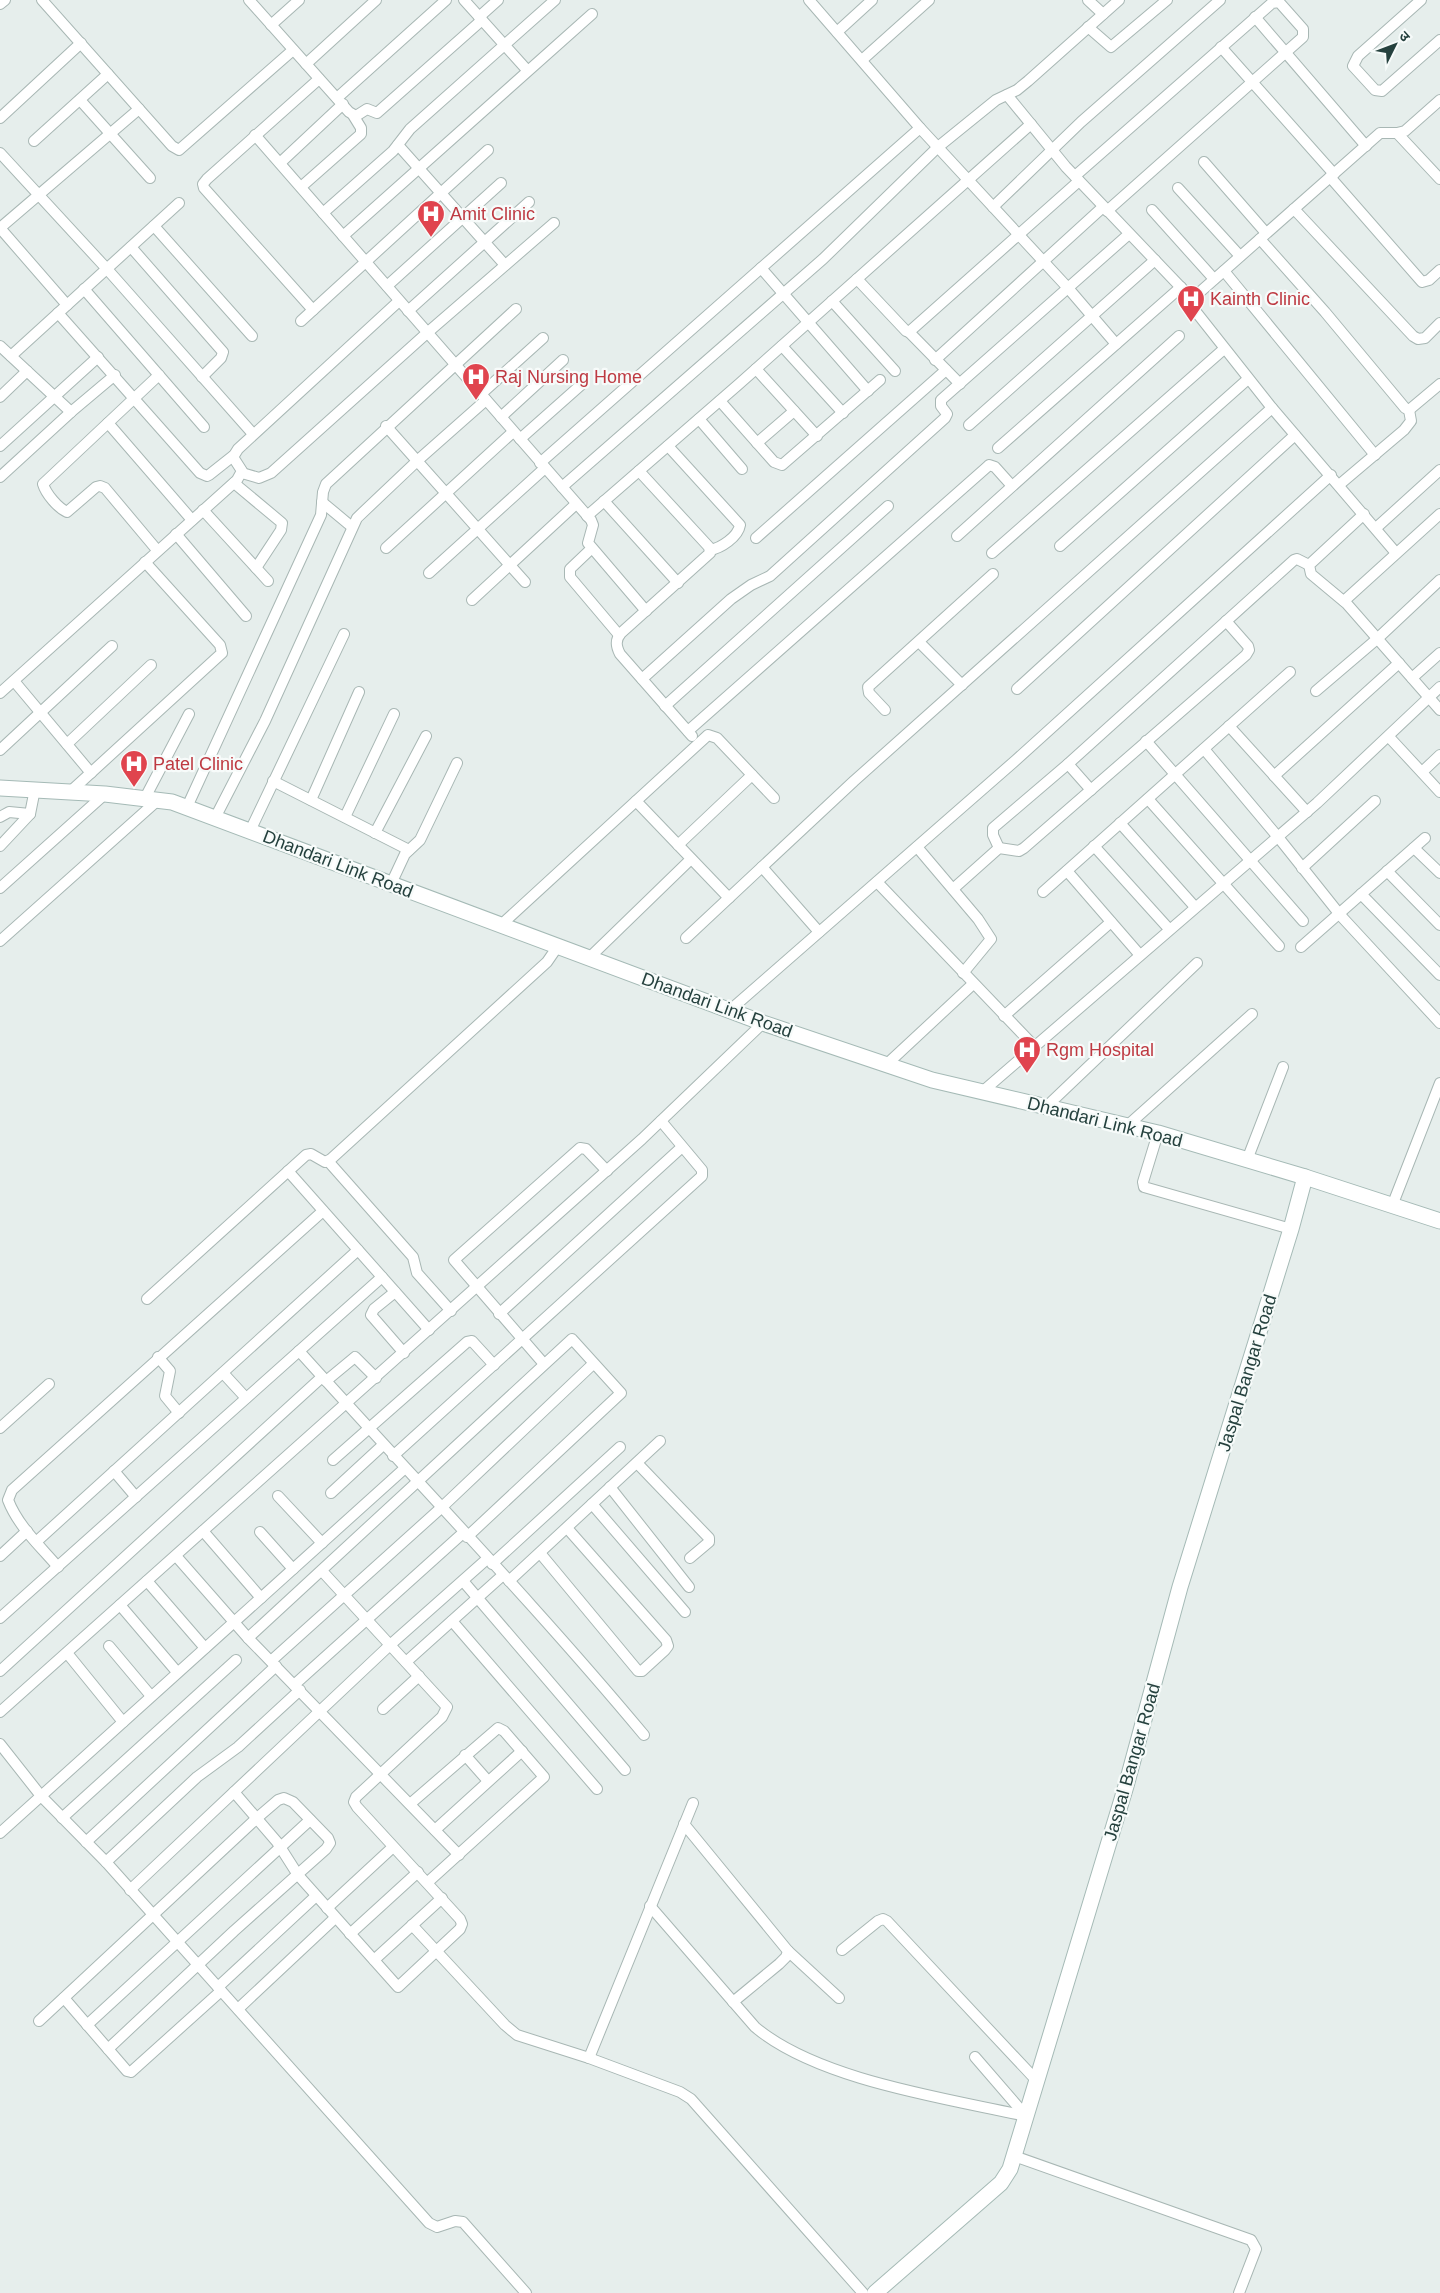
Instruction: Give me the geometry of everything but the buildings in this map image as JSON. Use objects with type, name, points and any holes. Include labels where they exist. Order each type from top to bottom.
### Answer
[{"type":"street","points":[[0,4],[5,0]]},
{"type":"street","points":[[42,0],[172,146],[179,150],[294,50]]},
{"type":"street","points":[[249,0],[353,115],[361,128],[361,134],[301,187]]},
{"type":"street","points":[[271,25],[299,0]]},
{"type":"street","points":[[306,64],[376,0]]},
{"type":"street","points":[[280,164],[340,101],[446,0]]},
{"type":"street","points":[[464,0],[527,70]]},
{"type":"street","points":[[353,115],[356,116],[367,109],[377,113],[481,19],[498,0]]},
{"type":"street","points":[[322,213],[398,145],[410,129],[555,0]]},
{"type":"street","points":[[809,0],[920,128],[1068,288],[1116,344]]},
{"type":"street","points":[[862,60],[929,0]]},
{"type":"street","points":[[1088,0],[1103,14]]},
{"type":"street","points":[[562,487],[823,259],[938,147],[996,100],[1028,81],[1119,0]]},
{"type":"street","points":[[1088,27],[1111,47],[1167,0]]},
{"type":"street","points":[[993,207],[1081,122],[1220,0]]},
{"type":"street","points":[[1421,0],[1358,56],[1353,66],[1375,90],[1382,91],[1440,40]]},
{"type":"street","points":[[837,32],[865,2]]},
{"type":"street","points":[[909,332],[1255,17],[1272,3],[1279,2],[1285,7],[1304,33],[1302,37],[1285,54],[1043,261],[936,360]]},
{"type":"street","points":[[343,236],[592,14]]},
{"type":"street","points":[[1255,17],[1366,146]]},
{"type":"street","points":[[0,118],[81,43]]},
{"type":"street","points":[[1221,47],[1422,282],[1429,280],[1440,270]]},
{"type":"street","points":[[34,142],[108,74]]},
{"type":"street","points":[[313,310],[203,186],[207,179],[319,78]]},
{"type":"street","points":[[1007,95],[1053,151],[1105,209],[1192,298]]},
{"type":"street","points":[[80,100],[150,178]]},
{"type":"street","points":[[1396,553],[1272,408],[1190,305],[1192,298],[1380,133],[1405,131],[1440,100]]},
{"type":"street","points":[[67,305],[0,228],[139,109]]},
{"type":"street","points":[[587,516],[720,401],[1031,124]]},
{"type":"street","points":[[428,573],[761,268],[920,128]]},
{"type":"street","points":[[1397,133],[1440,178]]},
{"type":"street","points":[[255,135],[587,516],[594,525],[588,539],[591,548],[646,611]]},
{"type":"street","points":[[398,145],[505,265]]},
{"type":"street","points":[[301,321],[488,150]]},
{"type":"street","points":[[0,153],[107,269],[253,434]]},
{"type":"street","points":[[1204,162],[1400,403],[1409,410],[1410,425],[1339,485]]},
{"type":"street","points":[[387,286],[501,183]]},
{"type":"street","points":[[1178,188],[1240,256]]},
{"type":"street","points":[[408,311],[529,202]]},
{"type":"street","points":[[11,356],[179,203]]},
{"type":"street","points":[[1294,208],[1413,336],[1418,339],[1425,338],[1440,323]]},
{"type":"street","points":[[1152,210],[1214,279]]},
{"type":"street","points":[[233,456],[242,473],[260,478],[272,473],[427,333],[554,223]]},
{"type":"street","points":[[154,226],[252,336]]},
{"type":"street","points":[[642,680],[731,599],[751,585],[770,576],[945,418],[947,414],[940,402],[1129,234]]},
{"type":"street","points":[[131,247],[223,352],[221,358],[202,377]]},
{"type":"street","points":[[969,425],[1155,260]]},
{"type":"street","points":[[761,268],[868,391]]},
{"type":"street","points":[[1224,271],[1376,455]]},
{"type":"street","points":[[856,279],[960,384]]},
{"type":"street","points":[[998,448],[1181,287]]},
{"type":"street","points":[[84,290],[204,426]]},
{"type":"street","points":[[58,313],[204,475],[209,475],[233,456],[253,434],[399,301]]},
{"type":"street","points":[[832,301],[895,371]]},
{"type":"street","points":[[187,808],[321,515],[324,488],[330,478],[516,309]]},
{"type":"street","points":[[957,536],[1179,336]]},
{"type":"street","points":[[215,818],[265,721],[357,518],[543,338]]},
{"type":"street","points":[[0,346],[71,412]]},
{"type":"street","points":[[782,346],[843,413]]},
{"type":"street","points":[[992,553],[1224,349]]},
{"type":"street","points":[[0,446],[98,357]]},
{"type":"street","points":[[501,417],[563,360]]},
{"type":"street","points":[[756,369],[817,436]]},
{"type":"street","points":[[756,538],[946,370]]},
{"type":"street","points":[[0,396],[28,371]]},
{"type":"street","points":[[0,477],[71,412],[115,375]]},
{"type":"street","points":[[158,550],[105,488],[100,486],[92,490],[67,512],[62,510],[43,486],[44,481],[159,375]]},
{"type":"street","points":[[1060,546],[1248,379]]},
{"type":"street","points":[[720,401],[774,462],[782,466],[880,380]]},
{"type":"street","points":[[386,548],[445,494],[582,384]]},
{"type":"street","points":[[1409,410],[1440,384]]},
{"type":"street","points":[[686,938],[854,781],[1272,408]]},
{"type":"street","points":[[757,443],[794,411]]},
{"type":"street","points":[[699,419],[742,470]]},
{"type":"street","points":[[108,423],[192,520]]},
{"type":"street","points":[[386,426],[525,582]]},
{"type":"street","points":[[1017,689],[1295,435]]},
{"type":"street","points":[[668,446],[740,525],[738,531],[724,545],[710,550]]},
{"type":"street","points":[[688,731],[989,465],[995,467],[1012,486]]},
{"type":"street","points":[[1376,528],[1440,470]]},
{"type":"street","points":[[639,471],[710,550]]},
{"type":"street","points":[[0,693],[234,483],[242,473]]},
{"type":"street","points":[[729,1011],[1016,760],[1331,475]]},
{"type":"street","points":[[234,483],[282,523],[281,530],[256,568]]},
{"type":"street","points":[[604,501],[678,583]]},
{"type":"street","points":[[322,502],[352,527]]},
{"type":"street","points":[[472,600],[576,504]]},
{"type":"street","points":[[665,706],[888,506]]},
{"type":"street","points":[[203,510],[268,581]]},
{"type":"street","points":[[1309,565],[1364,514]]},
{"type":"street","points":[[1344,601],[1440,514]]},
{"type":"street","points":[[176,534],[246,616]]},
{"type":"street","points":[[591,548],[570,569],[570,577],[619,635]]},
{"type":"street","points":[[698,743],[620,654],[616,644],[619,635],[708,556],[710,550]]},
{"type":"street","points":[[999,848],[992,835],[993,828],[1068,764],[1294,560],[1298,559],[1309,565],[1311,574],[1344,601],[1440,710]]},
{"type":"street","points":[[71,791],[222,653],[220,645],[145,562]]},
{"type":"street","points":[[885,710],[869,693],[868,687],[993,574]]},
{"type":"street","points":[[1316,691],[1377,639],[1440,580]]},
{"type":"street","points":[[999,848],[1019,851],[1024,848],[1246,655],[1249,650],[1248,646],[1226,621]]},
{"type":"street","points":[[250,831],[344,634]]},
{"type":"street","points":[[918,642],[962,685]]},
{"type":"street","points":[[0,750],[112,646]]},
{"type":"street","points":[[1412,678],[1440,653]]},
{"type":"street","points":[[1274,776],[1399,663]]},
{"type":"street","points":[[67,744],[151,665]]},
{"type":"street","points":[[1043,892],[1290,672]]},
{"type":"street","points":[[14,681],[91,773]]},
{"type":"street","points":[[982,1092],[1139,954],[1307,812],[1389,737],[1440,687]]},
{"type":"street","points":[[311,800],[359,692]]},
{"type":"street","points":[[0,941],[152,799],[189,714]]},
{"type":"street","points":[[345,817],[394,714]]},
{"type":"street","points":[[1229,726],[1307,812]]},
{"type":"street","points":[[501,925],[698,743],[711,735],[774,798]]},
{"type":"street","points":[[375,832],[426,736]]},
{"type":"street","points":[[1389,737],[1440,792]]},
{"type":"street","points":[[1146,741],[1303,921]]},
{"type":"street","points":[[1204,749],[1278,836],[1339,914],[1440,1023]]},
{"type":"street","points":[[1422,772],[1440,755]]},
{"type":"street","points":[[390,884],[409,850],[420,840],[457,763]]},
{"type":"street","points":[[1068,764],[1091,790]]},
{"type":"street","points":[[678,845],[752,775]]},
{"type":"street","points":[[273,781],[409,850]]},
{"type":"street","name":"Dhandari Link Road","points":[[0,788],[71,791],[172,802],[729,1011],[886,1065],[932,1080],[1158,1134],[1305,1177],[1440,1221]]},
{"type":"street","points":[[0,846],[30,814],[35,789]]},
{"type":"street","points":[[0,888],[105,794]]},
{"type":"street","points":[[1148,798],[1280,946]]},
{"type":"street","points":[[636,801],[728,898]]},
{"type":"street","points":[[1302,868],[1375,801]]},
{"type":"street","points":[[0,817],[10,812],[30,814]]},
{"type":"street","points":[[1120,823],[1195,907]]},
{"type":"street","points":[[1301,947],[1425,838]]},
{"type":"street","points":[[1094,846],[1169,929]]},
{"type":"street","points":[[917,847],[989,932],[991,939],[963,973]]},
{"type":"street","points":[[953,889],[999,848]]},
{"type":"street","points":[[1414,848],[1440,873]]},
{"type":"street","points":[[588,958],[691,859]]},
{"type":"street","points":[[762,867],[819,932]]},
{"type":"street","points":[[1066,871],[1139,954]]},
{"type":"street","points":[[1387,871],[1440,925]]},
{"type":"street","points":[[877,882],[1034,1046]]},
{"type":"street","points":[[1361,894],[1440,975]]},
{"type":"street","points":[[1004,1016],[1111,922]]},
{"type":"street","points":[[328,1162],[547,962],[558,946]]},
{"type":"street","points":[[1046,1107],[1197,964]]},
{"type":"street","points":[[886,1065],[973,984]]},
{"type":"street","points":[[1128,1126],[1252,1014]]},
{"type":"street","points":[[0,1712],[607,1171],[763,1023]]},
{"type":"street","points":[[1247,1160],[1283,1067]]},
{"type":"street","points":[[1392,1206],[1440,1082]]},
{"type":"street","points":[[393,1456],[702,1176],[702,1170],[661,1121]]},
{"type":"street","points":[[1158,1134],[1143,1182],[1144,1187],[1292,1229]]},
{"type":"street","points":[[499,1314],[682,1147]]},
{"type":"street","points":[[544,1364],[454,1260],[580,1148],[586,1149],[607,1171]]},
{"type":"street","points":[[147,1298],[308,1154],[328,1162],[413,1257],[417,1273],[451,1311]]},
{"type":"street","points":[[288,1171],[430,1330]]},
{"type":"street","name":"Jaspal Bangar Road","points":[[875,2293],[1007,2176],[1131,1767],[1180,1587],[1292,1229],[1305,1177]]},
{"type":"street","points":[[58,1567],[27,1531],[12,1510],[8,1500],[12,1490],[158,1357],[323,1211]]},
{"type":"street","points":[[36,1542],[358,1250]]},
{"type":"street","points":[[0,1618],[382,1277]]},
{"type":"street","points":[[395,1292],[374,1309],[372,1315],[404,1353]]},
{"type":"street","points":[[106,1862],[197,1777],[238,1748],[366,1620],[465,1535],[620,1393],[572,1339],[248,1638]]},
{"type":"street","points":[[334,1460],[467,1342],[472,1342],[494,1365]]},
{"type":"street","points":[[299,1351],[440,1508],[558,1633],[644,1735]]},
{"type":"street","points":[[158,1357],[170,1371],[165,1396],[179,1413]]},
{"type":"street","points":[[0,1671],[324,1379],[355,1357],[376,1378]]},
{"type":"street","points":[[86,1842],[274,1664],[343,1594],[440,1508],[593,1364]]},
{"type":"street","points":[[223,1373],[246,1398]]},
{"type":"street","points":[[0,1428],[49,1384]]},
{"type":"street","points":[[406,1662],[478,1598],[540,1553],[660,1441]]},
{"type":"street","points":[[331,1493],[383,1445]]},
{"type":"street","points":[[130,1890],[390,1645],[463,1581],[490,1562],[620,1447]]},
{"type":"street","points":[[637,1463],[709,1538],[709,1542],[690,1558]]},
{"type":"street","points":[[0,1833],[404,1468]]},
{"type":"street","points":[[114,1471],[136,1497]]},
{"type":"street","points":[[610,1486],[688,1587]]},
{"type":"street","points":[[278,1496],[322,1543]]},
{"type":"street","points":[[592,1504],[685,1612]]},
{"type":"street","points":[[540,1553],[640,1672],[665,1650],[668,1646],[666,1640],[567,1528]]},
{"type":"street","points":[[0,1556],[27,1531]]},
{"type":"street","points":[[203,1532],[261,1598]]},
{"type":"street","points":[[260,1532],[293,1569]]},
{"type":"street","points":[[176,1556],[248,1638],[459,1855]]},
{"type":"street","points":[[234,1792],[257,1818],[298,1875],[398,1987],[460,1929],[462,1924],[442,1898],[393,1847],[354,1802],[356,1797],[446,1712],[444,1703],[322,1571]]},
{"type":"street","points":[[463,1581],[625,1770]]},
{"type":"street","points":[[147,1582],[205,1648]]},
{"type":"street","points":[[120,1605],[177,1672]]},
{"type":"street","points":[[452,1622],[597,1788]]},
{"type":"street","points":[[109,1646],[151,1696]]},
{"type":"street","points":[[67,1653],[123,1722]]},
{"type":"street","points":[[62,1818],[236,1660]]},
{"type":"street","points":[[383,1710],[419,1676]]},
{"type":"street","points":[[410,1804],[498,1728],[504,1731],[544,1775],[544,1779],[428,1882]]},
{"type":"street","points":[[0,1744],[41,1796],[106,1862],[429,2223],[437,2227],[455,2221],[463,2222],[526,2293]]},
{"type":"street","points":[[435,1830],[522,1751]]},
{"type":"street","points":[[465,1755],[488,1781]]},
{"type":"street","points":[[39,2021],[257,1818],[278,1800],[284,1798],[293,1802],[330,1843],[326,1849],[197,1965],[108,2049]]},
{"type":"street","points":[[589,2058],[693,1803]]},
{"type":"street","points":[[87,2024],[310,1820]]},
{"type":"street","points":[[684,1824],[788,1951],[839,1998]]},
{"type":"street","points":[[327,1908],[393,1847]]},
{"type":"street","points":[[350,1934],[418,1872]]},
{"type":"street","points":[[64,1998],[127,2071],[135,2070],[316,1896]]},
{"type":"street","points":[[374,1960],[442,1898]]},
{"type":"street","points":[[650,1906],[733,2002],[764,2034],[842,2073],[1026,2116]]},
{"type":"street","points":[[238,2009],[335,1918]]},
{"type":"street","points":[[842,1950],[878,1921],[883,1919],[887,1921],[1037,2081]]},
{"type":"street","points":[[412,1925],[505,2025],[517,2035],[589,2058],[680,2092],[691,2099],[863,2293]]},
{"type":"street","points":[[733,2002],[779,1964],[788,1951]]},
{"type":"street","points":[[975,2058],[1026,2116]]},
{"type":"street","points":[[1014,2156],[1252,2240],[1256,2249],[1240,2293]]},
{"type":"place","name":"Amit Clinic","points":[[431,238]]},
{"type":"place","name":"Kainth Clinic","points":[[1191,323]]},
{"type":"place","name":"Raj Nursing Home","points":[[476,401]]},
{"type":"place","name":"Patel Clinic","points":[[134,788]]},
{"type":"place","name":"Rgm Hospital","points":[[1027,1074]]}]
